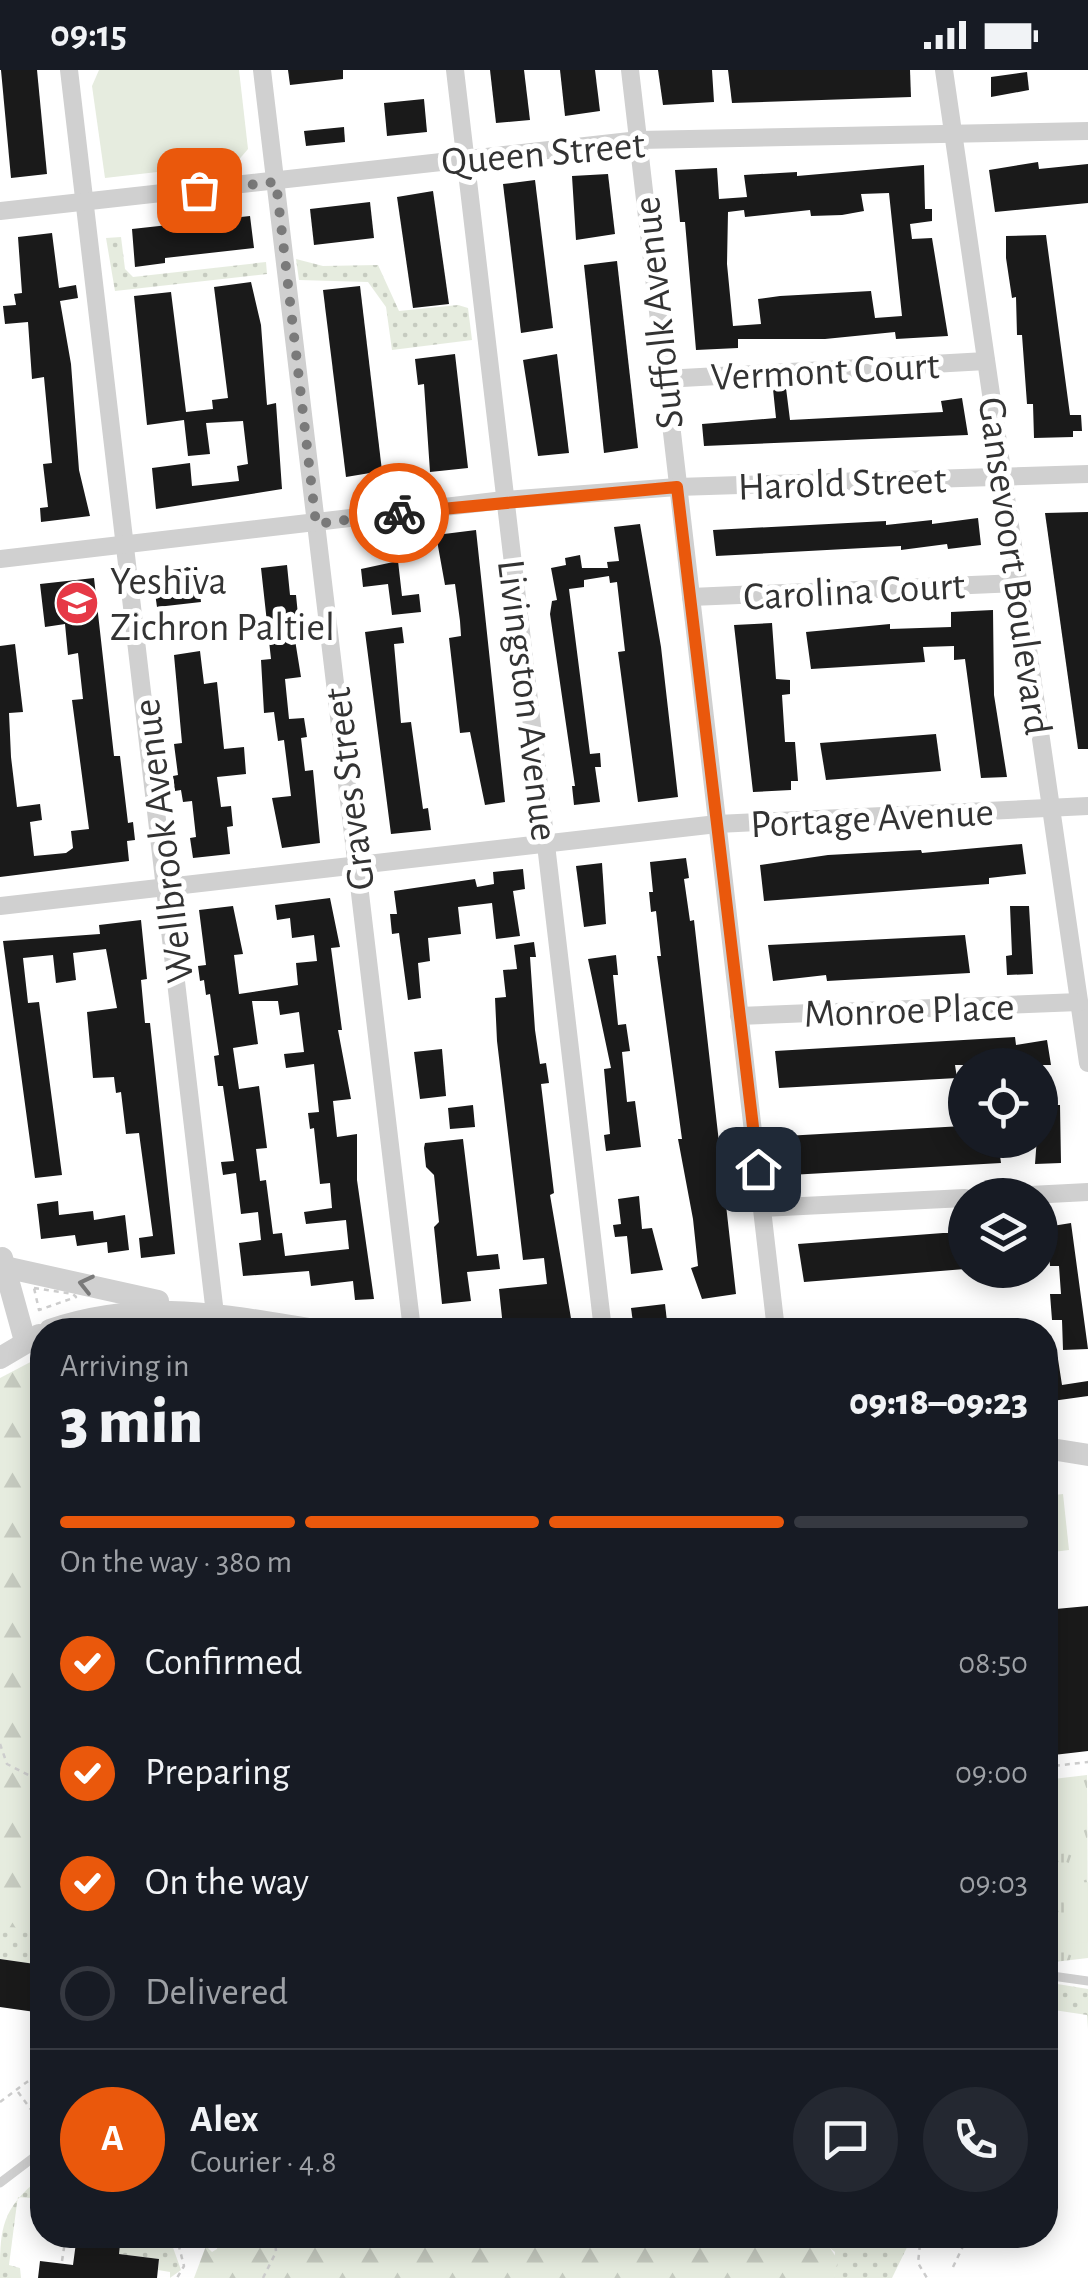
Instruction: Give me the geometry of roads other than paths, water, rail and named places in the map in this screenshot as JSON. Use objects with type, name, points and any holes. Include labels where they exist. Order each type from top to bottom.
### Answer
[{"type":"street","name":"Wellbrook Avenue","points":[[69,70],[168,887],[215,1314]]},
{"type":"street","name":"Graves Street","points":[[262,70],[411,1318]]},
{"type":"street","name":"Livingston Avenue","points":[[454,70],[601,1318]]},
{"type":"street","name":"Suffolk Avenue","points":[[630,70],[775,1318]]},
{"type":"street","name":"Gansevoort Boulevard","points":[[944,70],[1088,1062]]},
{"type":"street","name":"Queen Street","points":[[0,212],[639,140],[1088,130]]},
{"type":"street","name":"Vermont Court","points":[[664,379],[986,362]]},
{"type":"street","name":"Harold Street","points":[[0,559],[504,500],[677,487],[1088,474]]},
{"type":"street","name":"Carolina Court","points":[[691,597],[1018,582]]},
{"type":"street","name":"Portage Avenue","points":[[0,906],[717,824],[1088,806]]},
{"type":"street","name":"Monroe Place","points":[[739,1016],[1079,1002]]},
{"type":"street","points":[[1058,1194],[1088,1192]]},
{"type":"street","points":[[762,1208],[948,1199]]},
{"type":"street","points":[[2,1261],[240,1318]]},
{"type":"street","points":[[2,1261],[30,1328]]},
{"type":"street","points":[[100,1318],[129,1311],[215,1314]]},
{"type":"street","points":[[0,1358],[30,1339]]},
{"type":"street","points":[[1058,1450],[1088,1454]]},
{"type":"lane","points":[[1058,1977],[1088,1982]]},
{"type":"lane","points":[[0,2183],[30,2160]]},
{"type":"place","name":"Yeshiva Zichron Paltiel","points":[[77,603]]}]
